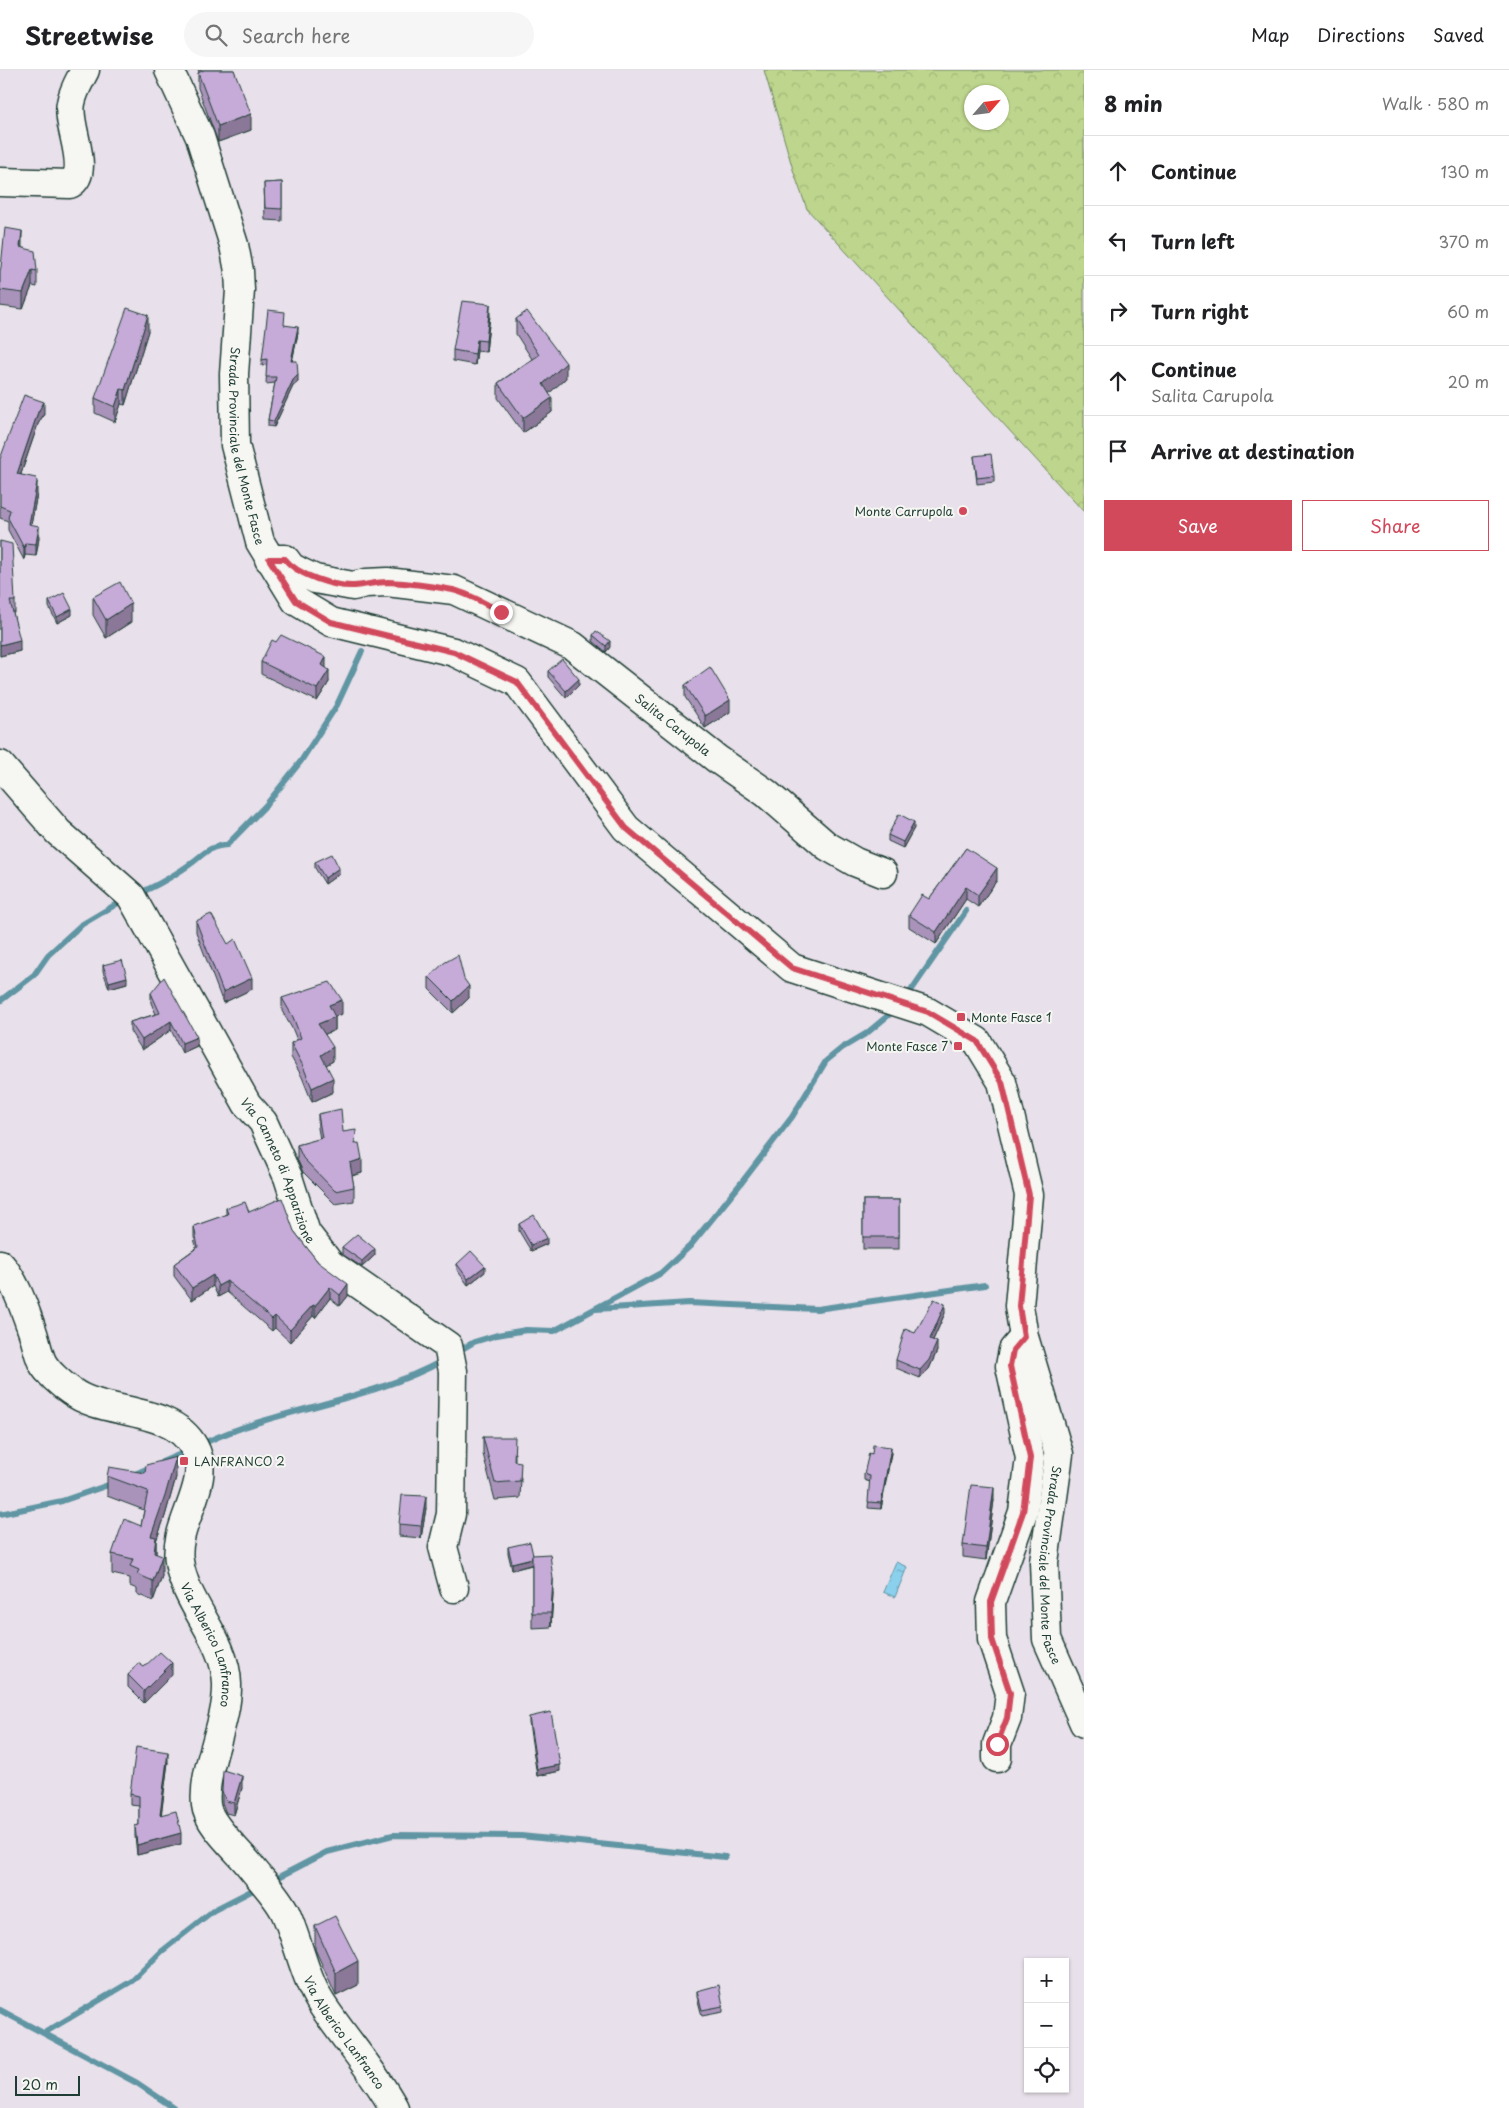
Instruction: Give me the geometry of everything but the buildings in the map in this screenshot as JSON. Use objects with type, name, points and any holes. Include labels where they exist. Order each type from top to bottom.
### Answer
[{"type":"street","points":[[0,182],[70,184],[80,175],[80,166],[71,127],[71,103],[85,70]]},
{"type":"street","name":"Strada Provinciale del Monte Fasce","points":[[169,70],[200,137],[236,254],[240,290],[234,374],[235,445],[260,542],[296,601],[331,622],[454,652],[517,682],[626,828],[792,968],[928,1012],[977,1041],[1002,1082],[1029,1195],[1019,1306],[1024,1337],[1059,1454],[1044,1562],[1047,1639],[1084,1723]]},
{"type":"street","name":"Salita Carupola","points":[[269,559],[285,559],[291,567],[315,579],[353,586],[366,583],[393,583],[454,590],[573,646],[716,759],[766,793],[827,846],[855,862],[883,873]]},
{"type":"street","name":"Via Canneto di Apparizione","points":[[0,765],[58,832],[132,896],[247,1104],[263,1122],[288,1178],[306,1233],[330,1264],[448,1346],[453,1371],[451,1514],[443,1547],[454,1588]]},
{"type":"street","name":"Via Alberico Lanfranco","points":[[0,1264],[9,1274],[30,1323],[42,1364],[72,1393],[100,1404],[151,1416],[183,1432],[194,1447],[200,1466],[197,1483],[180,1540],[178,1560],[186,1586],[221,1656],[228,1684],[224,1717],[207,1785],[206,1808],[215,1825],[249,1863],[285,1911],[295,1943],[320,2001],[378,2079],[394,2108]]},
{"type":"street","points":[[997,1758],[997,1744],[1007,1718],[1010,1693],[992,1639],[991,1602],[1023,1512],[1030,1458],[1010,1366],[1013,1350],[1024,1337]]},
{"type":"green space","points":[[764,70],[1084,70],[1084,512],[807,209],[794,173]]},
{"type":"water","points":[[896,1562],[907,1567],[895,1597],[883,1592]]},
{"type":"waterway","points":[[136,894],[170,877],[210,849],[227,845],[266,805],[301,761],[337,705],[362,651]]},
{"type":"waterway","points":[[0,1001],[34,975],[48,955],[81,925],[125,899]]},
{"type":"waterway","points":[[906,998],[966,911]]},
{"type":"waterway","points":[[457,1352],[474,1342],[497,1335],[526,1330],[554,1331],[661,1273],[690,1246],[742,1182],[792,1117],[826,1061],[842,1048],[867,1033],[896,1009]]},
{"type":"waterway","points":[[596,1309],[689,1303],[817,1309],[985,1285]]},
{"type":"waterway","points":[[204,1443],[263,1421],[385,1386],[444,1360]]},
{"type":"waterway","points":[[162,1462],[188,1451]]},
{"type":"waterway","points":[[133,1475],[153,1466]]},
{"type":"waterway","points":[[0,1514],[62,1501],[114,1483]]},
{"type":"waterway","points":[[275,1879],[327,1852],[393,1835],[521,1836],[725,1857]]},
{"type":"waterway","points":[[44,2033],[132,1981],[161,1952],[214,1910],[255,1889]]},
{"type":"waterway","points":[[0,2010],[137,2083],[174,2108]]},
{"type":"place","name":"Monte Carrupola","points":[[963,511]]},
{"type":"place","name":"Monte Fasce 1","points":[[961,1017]]},
{"type":"place","name":"Monte Fasce 7","points":[[958,1046]]},
{"type":"place","name":"LANFRANCO 2","points":[[184,1461]]},
{"type":"route","points":[[501,612],[454,590],[387,582],[353,586],[315,579],[291,567],[285,559],[269,559],[296,601],[331,622],[390,638],[454,652],[517,682],[626,828],[792,968],[928,1012],[977,1041],[1002,1082],[1029,1195],[1019,1306],[1024,1337],[1013,1350],[1010,1366],[1030,1458],[1023,1512],[991,1602],[992,1639],[1010,1693],[1007,1718],[997,1744]]}]
